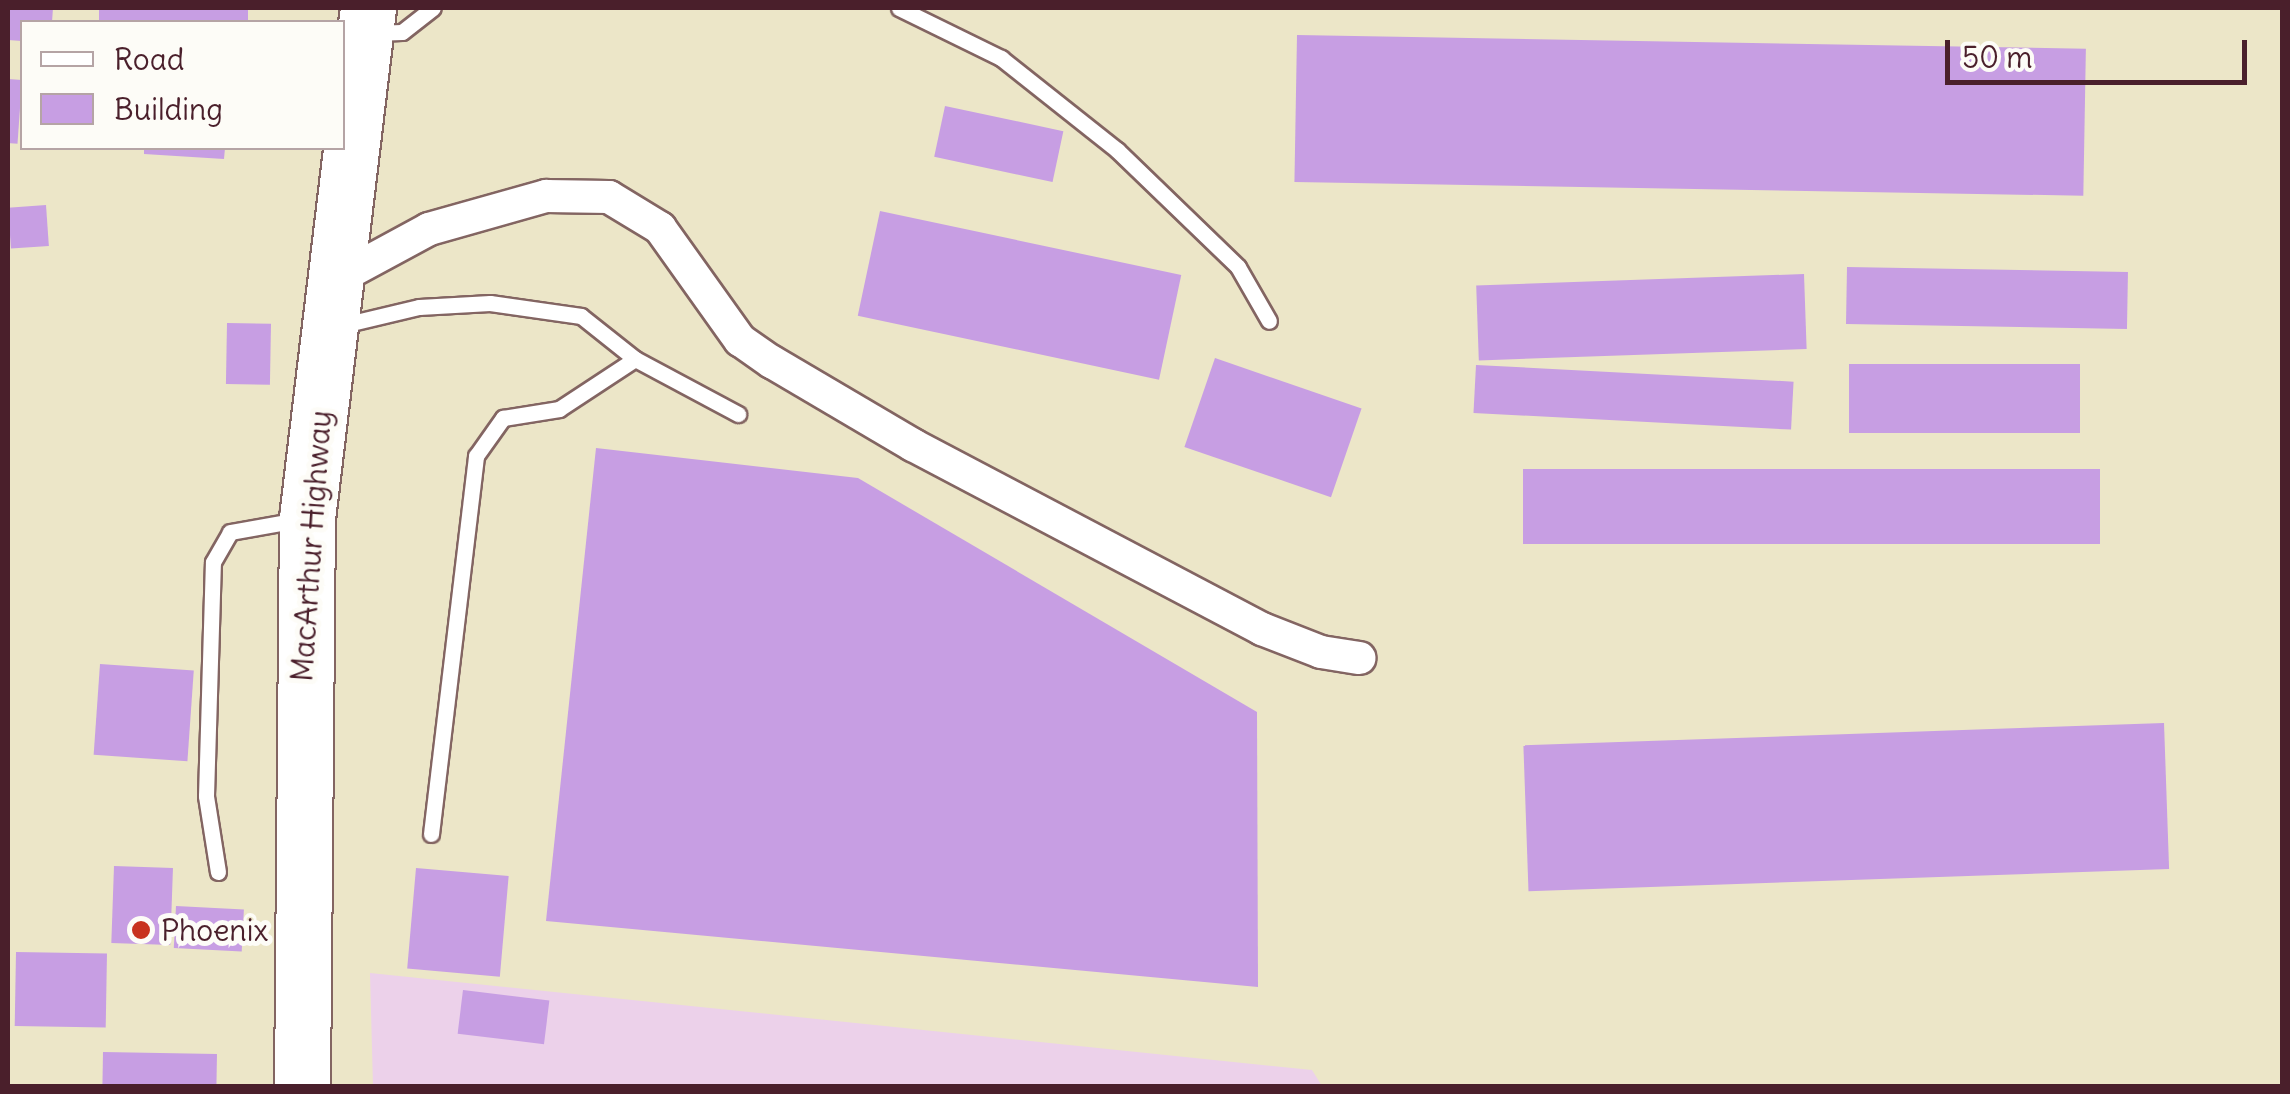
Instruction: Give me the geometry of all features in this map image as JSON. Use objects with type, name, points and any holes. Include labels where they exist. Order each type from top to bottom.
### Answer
[{"type":"highway","name":"MacArthur Highway","points":[[302,1086],[306,518],[364,35]]},
{"type":"street","points":[[333,283],[429,230],[546,196],[609,197],[660,228],[740,340],[772,362],[913,445],[1262,628],[1320,652],[1360,658]]},
{"type":"lane","points":[[364,35],[402,32],[433,8]]},
{"type":"lane","points":[[898,8],[1000,58],[1118,150],[1238,267],[1269,321]]},
{"type":"lane","points":[[333,283],[419,307],[490,303],[581,316],[635,359],[738,414]]},
{"type":"lane","points":[[431,834],[476,456],[503,418],[559,409],[635,359]]},
{"type":"lane","points":[[218,872],[206,796],[213,562],[230,532],[306,518]]},
{"type":"shaded area","points":[[370,973],[1312,1070],[1322,1086],[373,1086]]},
{"type":"building","points":[[8,8],[53,8],[52,20],[20,20],[20,41],[8,40]]},
{"type":"building","points":[[99,8],[248,8],[248,20],[99,20]]},
{"type":"building","points":[[1297,35],[2086,49],[2083,196],[1294,182]]},
{"type":"building","points":[[8,79],[20,80],[18,144],[8,143]]},
{"type":"building","points":[[945,106],[1063,131],[1053,182],[934,157]]},
{"type":"building","points":[[144,150],[225,150],[224,159],[144,154]]},
{"type":"building","points":[[46,205],[49,246],[11,249],[8,208]]},
{"type":"building","points":[[880,211],[1181,275],[1159,380],[858,316]]},
{"type":"building","points":[[1847,267],[2128,272],[2127,329],[1846,324]]},
{"type":"building","points":[[1804,274],[1807,349],[1479,360],[1476,285]]},
{"type":"building","points":[[227,323],[271,324],[270,385],[226,384]]},
{"type":"building","points":[[1215,358],[1362,408],[1331,497],[1184,447]]},
{"type":"building","points":[[1849,364],[2080,364],[2080,433],[1849,433]]},
{"type":"building","points":[[1476,365],[1794,382],[1791,430],[1473,413]]},
{"type":"building","points":[[596,448],[858,478],[1257,712],[1258,987],[546,921]]},
{"type":"building","points":[[1523,469],[2100,469],[2100,544],[1523,544]]},
{"type":"building","points":[[100,664],[194,671],[187,761],[94,755]]},
{"type":"building","points":[[2164,723],[2169,869],[1528,891],[1523,745]]},
{"type":"building","points":[[114,866],[173,868],[170,945],[111,943]]},
{"type":"building","points":[[416,868],[509,876],[500,977],[407,969]]},
{"type":"building","points":[[176,906],[244,910],[242,952],[174,948]]},
{"type":"building","points":[[16,952],[107,954],[106,1028],[15,1026]]},
{"type":"building","points":[[463,990],[549,1001],[544,1044],[458,1034]]},
{"type":"building","points":[[103,1052],[217,1054],[216,1086],[102,1086]]},
{"type":"place","name":"Phoenix","points":[[141,930]]}]
